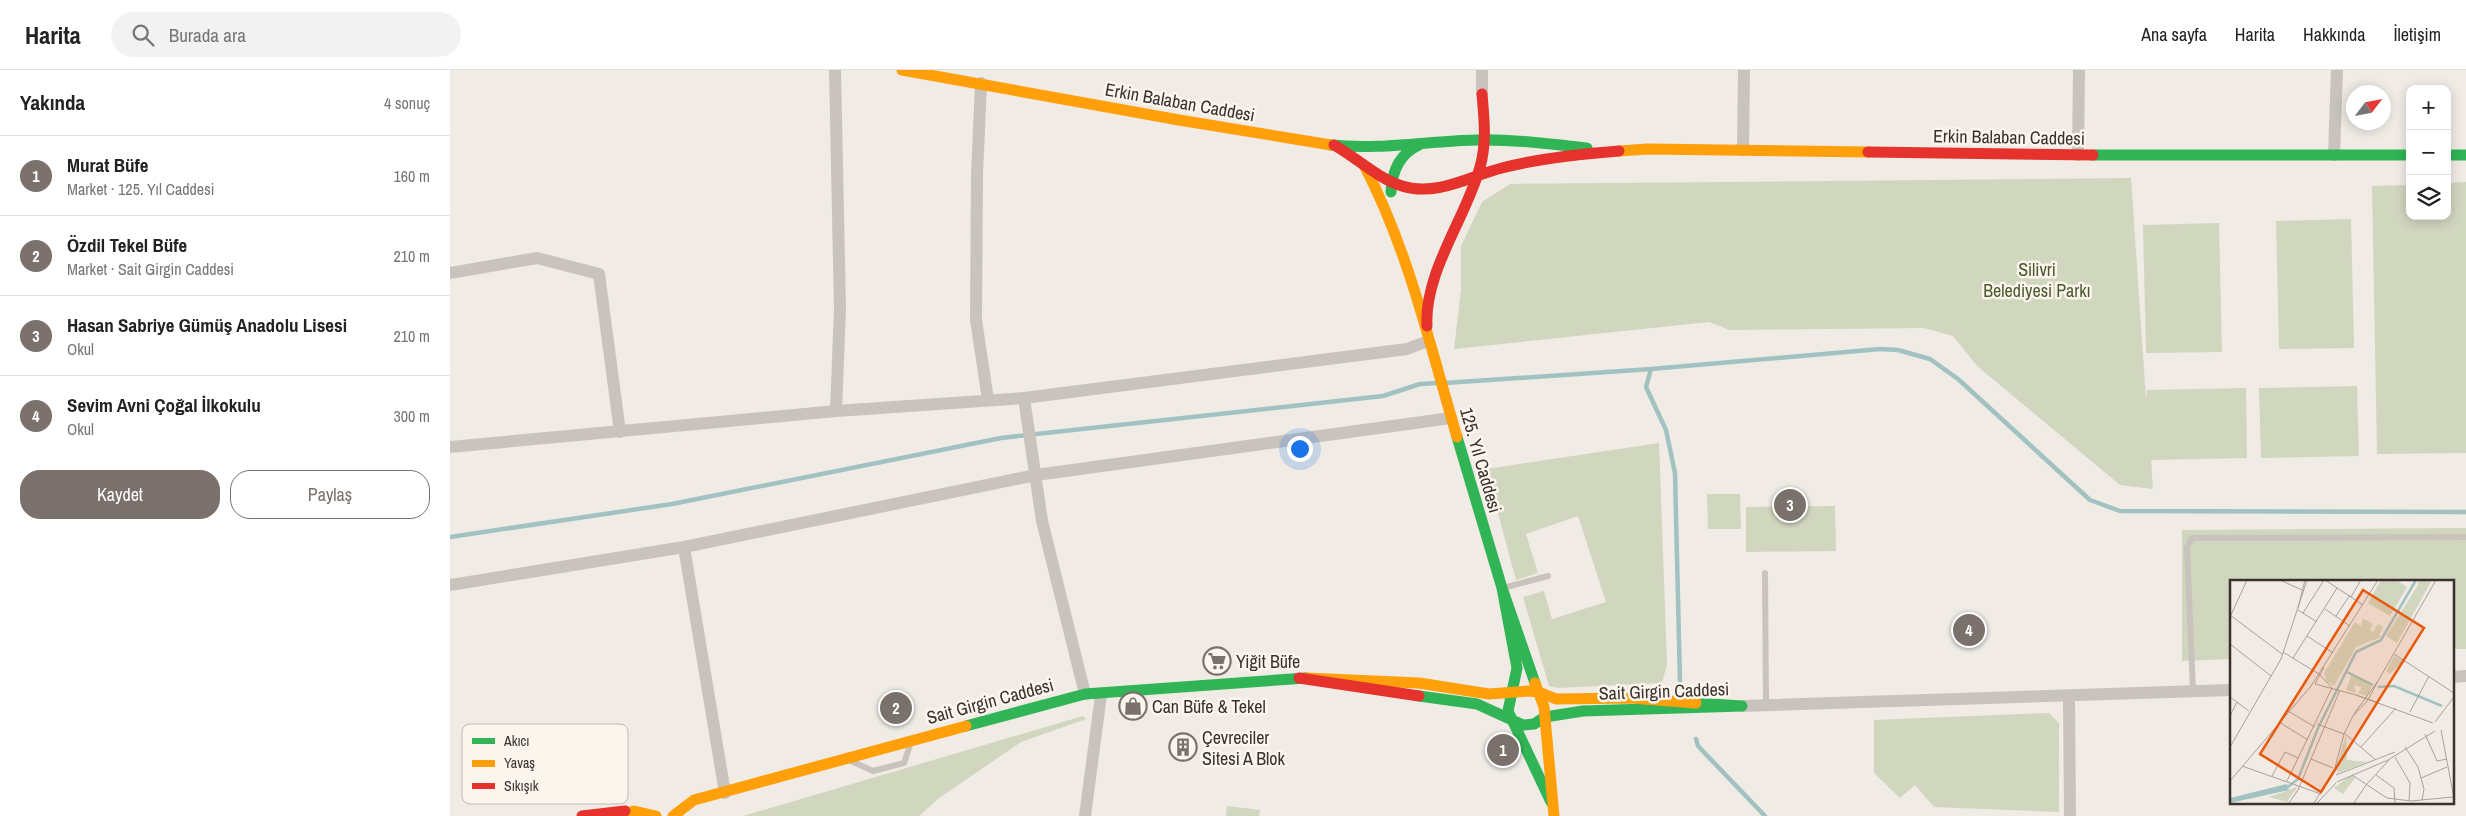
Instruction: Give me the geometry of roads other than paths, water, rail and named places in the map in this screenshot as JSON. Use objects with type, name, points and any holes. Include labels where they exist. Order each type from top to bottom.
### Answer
[{"type":"street","points":[[835,70],[840,309],[836,412]]},
{"type":"street","name":"Erkin Balaban Caddesi","points":[[902,70],[1179,120],[1334,145],[1422,144],[1484,140],[1523,141],[1607,150],[2078,155],[2406,155]]},
{"type":"street","points":[[1428,341],[1426,320],[1443,254],[1478,176],[1484,140],[1482,70]]},
{"type":"street","points":[[1743,150],[1744,70]]},
{"type":"street","points":[[2078,155],[2079,70]]},
{"type":"street","points":[[2334,155],[2337,70]]},
{"type":"street","points":[[981,83],[977,176],[976,320],[988,400]]},
{"type":"street","points":[[1458,141],[1471,136],[1476,128],[1482,94]]},
{"type":"street","points":[[1422,144],[1411,148],[1402,155],[1391,180],[1391,197],[1400,245],[1428,341]]},
{"type":"street","name":"Erkin Balaban Caddesi","points":[[1334,145],[1351,153],[1365,167],[1412,189],[1431,188],[1525,164],[1607,150]]},
{"type":"street","points":[[2451,155],[2466,155]]},
{"type":"street","points":[[1472,191],[1483,183],[1525,164]]},
{"type":"street","points":[[1365,167],[1381,198],[1400,245]]},
{"type":"street","points":[[450,273],[537,258],[599,274],[620,432]]},
{"type":"street","points":[[450,448],[836,412],[1024,398],[1407,349],[1428,341]]},
{"type":"street","name":"125. Yıl Caddesi","points":[[1428,341],[1502,588],[1539,692],[1545,717],[1551,802],[1554,816]]},
{"type":"street","points":[[1024,398],[1042,521],[1085,694]]},
{"type":"street","points":[[450,585],[684,547],[1036,475],[1451,418]]},
{"type":"street","points":[[684,547],[725,792]]},
{"type":"street","name":"125. Yıl Caddesi","points":[[1502,588],[1517,668],[1508,711],[1551,802]]},
{"type":"street","name":"Sait Girgin Caddesi","points":[[673,816],[694,800],[1085,694],[1101,695],[1299,678],[1419,683],[1489,694],[1511,691],[1539,692],[1556,700],[1630,698],[1742,706]]},
{"type":"street","name":"Sait Girgin Caddesi","points":[[1299,678],[1477,704],[1523,725],[1534,724],[1545,717],[1583,710],[1742,706]]},
{"type":"street","points":[[1742,706],[2230,690]]},
{"type":"street","points":[[1085,816],[1101,695]]},
{"type":"street","points":[[2069,696],[2070,816]]},
{"type":"street","points":[[582,816],[639,810],[656,816]]},
{"type":"street","points":[[613,816],[624,811]]},
{"type":"lane","points":[[2193,692],[2187,547],[2192,538],[2466,537]]},
{"type":"lane","points":[[1765,573],[1766,706]]},
{"type":"lane","points":[[1502,588],[1548,576]]},
{"type":"lane","points":[[846,758],[873,771],[904,763],[912,740]]},
{"type":"waterway","points":[[1445,383],[1651,369],[1880,349],[1898,350],[1930,359],[1958,379],[2090,500],[2120,511],[2466,512]]},
{"type":"waterway","points":[[1651,369],[1646,387],[1666,430],[1675,473],[1680,682]]},
{"type":"waterway","points":[[450,537],[672,504],[1001,438],[1383,396],[1420,384],[1438,383]]},
{"type":"waterway","points":[[1696,739],[1698,746],[1765,816]]},
{"type":"place","name":"Hasan Sabriye Gümüş Anadolu Lisesi","points":[[1790,505]]},
{"type":"place","name":"Sevim Avni Çoğal İlkokulu","points":[[1969,630]]},
{"type":"place","name":"Yiğit Büfe","points":[[1217,661]]},
{"type":"place","name":"Can Büfe & Tekel","points":[[1133,706]]},
{"type":"place","name":"Özdil Tekel Büfe","points":[[896,708]]},
{"type":"place","name":"Çevreciler Sitesi A Blok","points":[[1183,747]]},
{"type":"place","name":"Murat Büfe","points":[[1503,750]]},
{"type":"park label","name":"Silivri Belediyesi Parkı","points":[[2037,279]]}]
